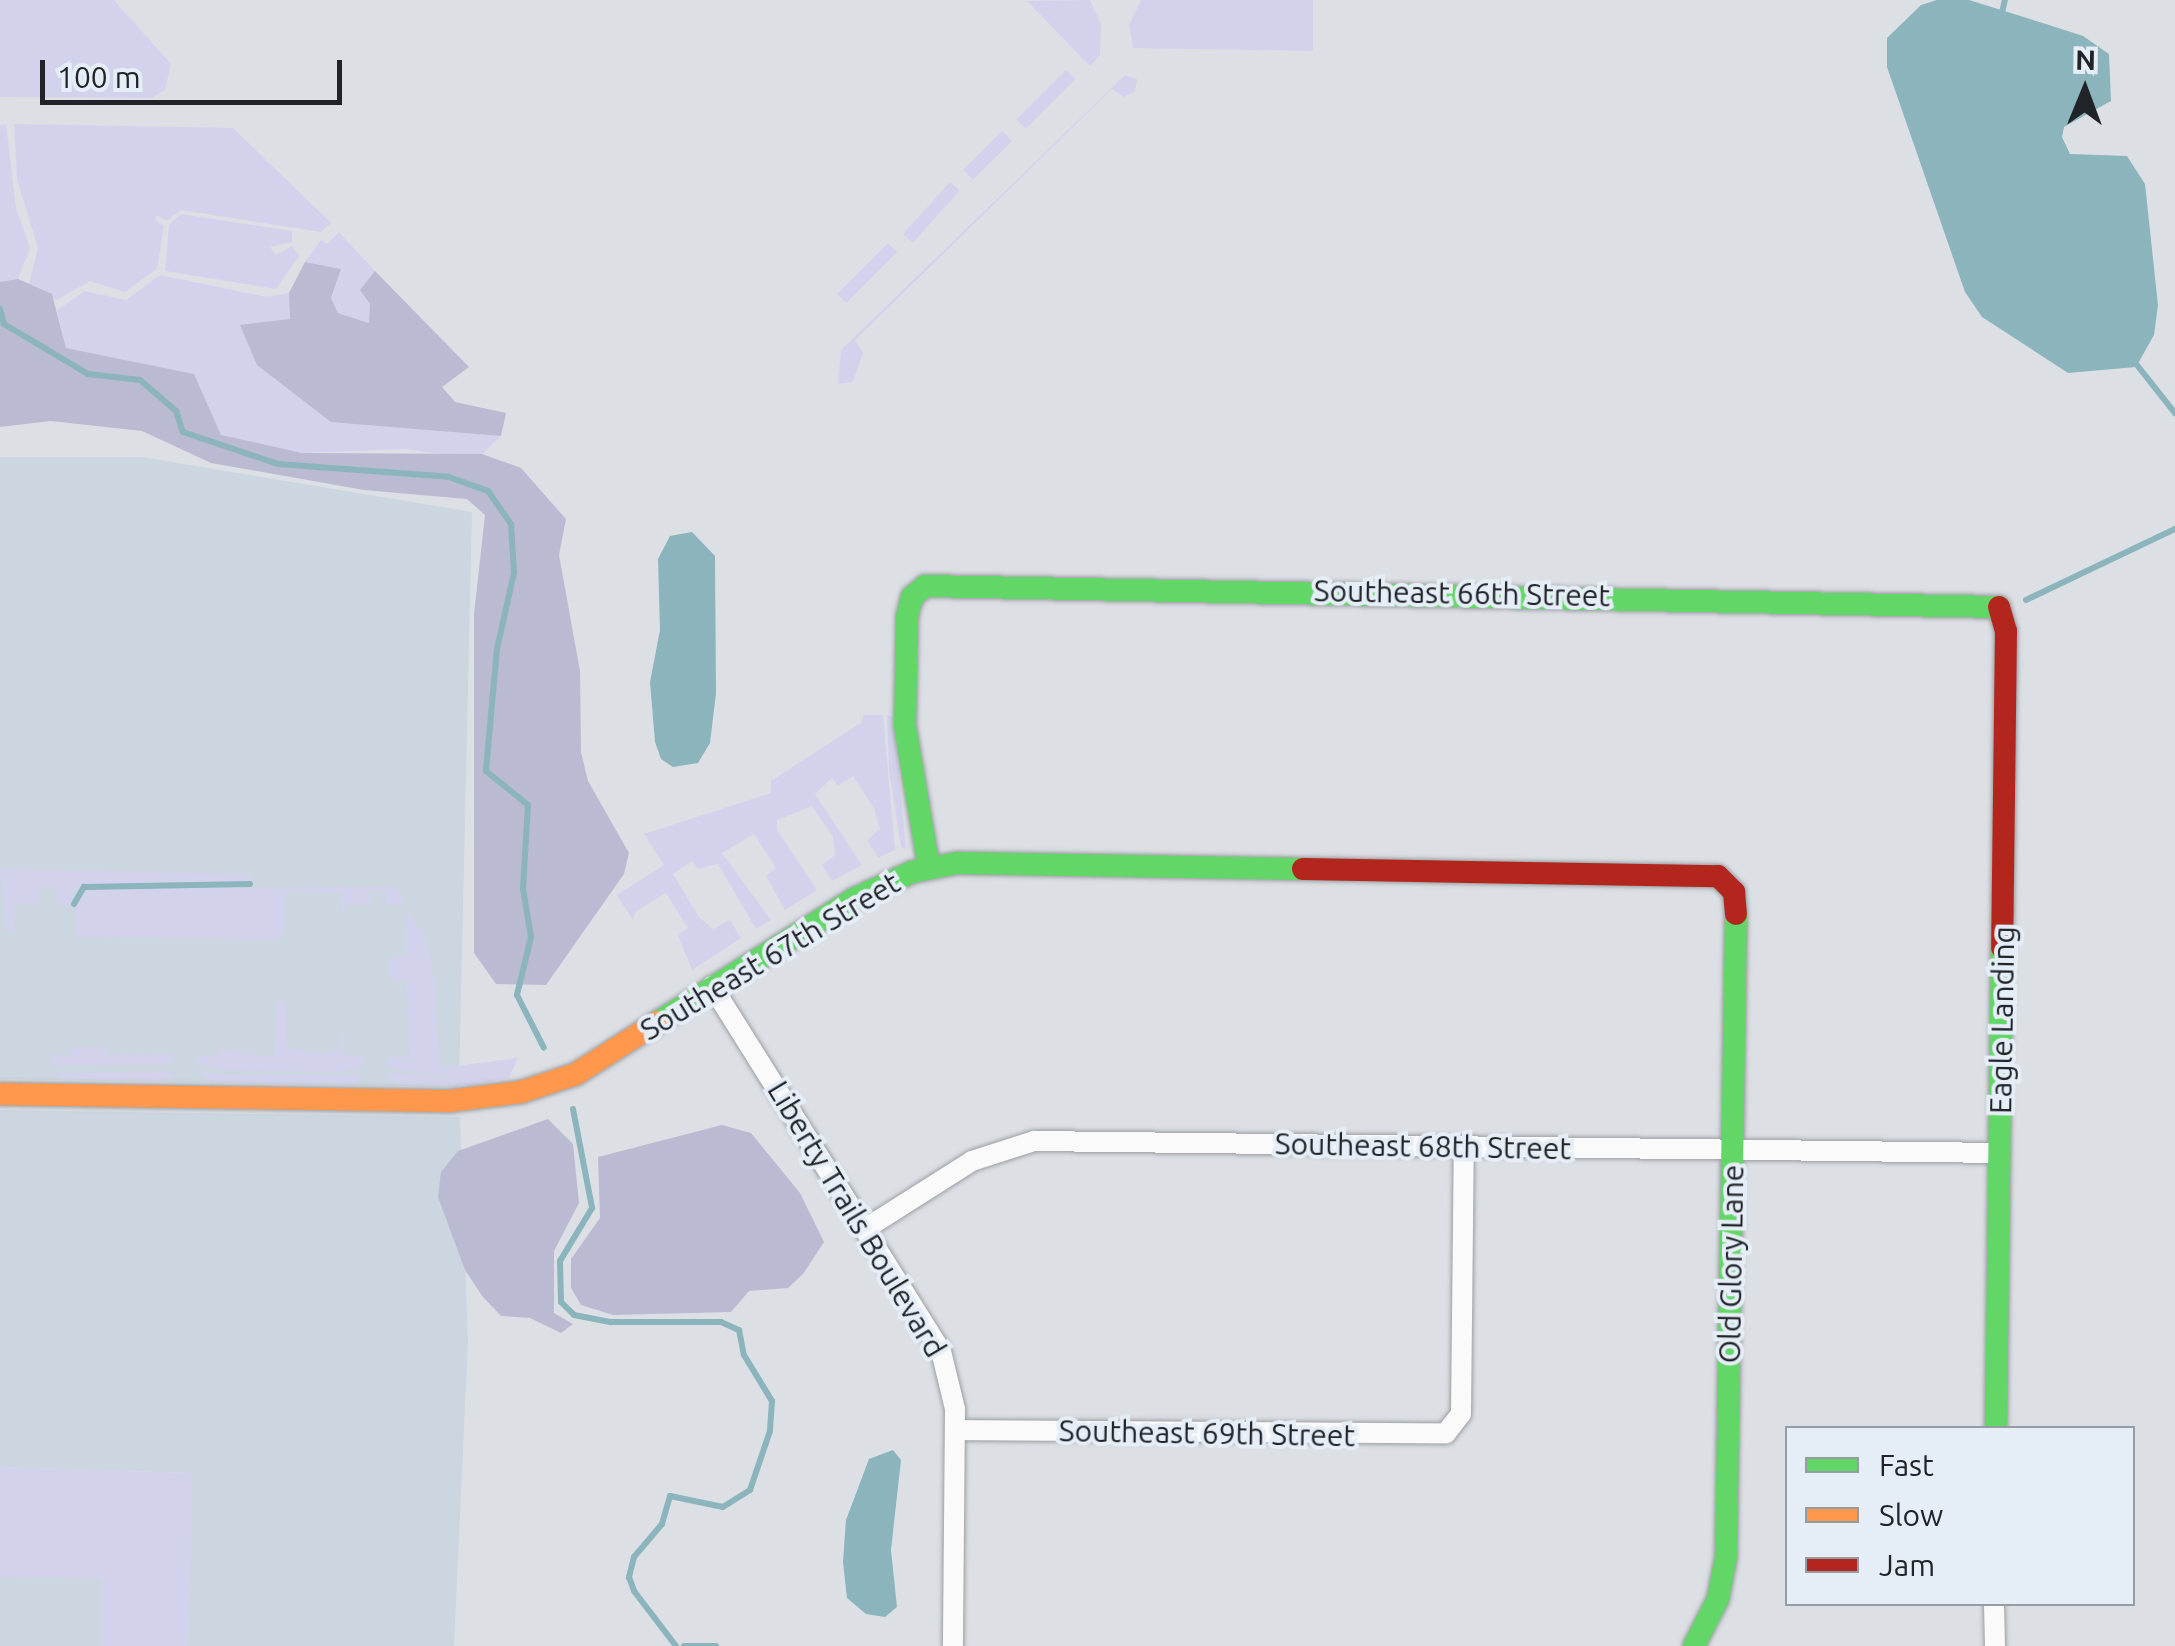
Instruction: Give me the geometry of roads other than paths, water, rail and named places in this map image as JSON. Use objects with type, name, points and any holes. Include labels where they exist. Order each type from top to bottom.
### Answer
[{"type":"street","name":"Southeast 66th Street","points":[[929,868],[905,747],[907,617],[916,591],[939,585],[1966,600],[1990,601],[2004,612]]},
{"type":"street","name":"Eagle Landing","points":[[1996,1426],[2004,612]]},
{"type":"street","name":"Southeast 67th Street","points":[[0,1094],[490,1098],[576,1074],[854,899],[929,868],[985,862],[1698,873],[1728,885]]},
{"type":"street","name":"Old Glory Lane","points":[[1696,1643],[1718,1599],[1726,1557],[1736,915],[1728,885]]},
{"type":"street","name":"Liberty Trails Boulevard","points":[[712,986],[868,1227],[941,1352],[955,1430],[952,1646]]},
{"type":"street","name":"Southeast 68th Street","points":[[868,1227],[972,1161],[1034,1141],[2000,1154]]},
{"type":"street","name":"Southeast 69th Street","points":[[955,1430],[1436,1436],[1456,1424],[1462,1414],[1464,1146]]},
{"type":"street","points":[[1994,1606],[1994,1646]]},
{"type":"waterway","points":[[2001,17],[2005,0]]},
{"type":"waterway","points":[[0,309],[4,324],[88,374],[140,380],[176,411],[183,432],[278,464],[449,477],[488,491],[511,524],[514,573],[497,649],[486,771],[528,805],[523,889],[531,937],[517,995],[544,1048]]},
{"type":"waterway","points":[[2133,360],[2175,413]]},
{"type":"waterway","points":[[2026,600],[2175,529]]},
{"type":"waterway","points":[[74,904],[84,887],[250,884]]},
{"type":"waterway","points":[[573,1109],[592,1208],[560,1261],[561,1302],[574,1315],[611,1322],[721,1322],[739,1330],[744,1355],[772,1401],[770,1431],[750,1490],[723,1507],[670,1496],[662,1524],[634,1557],[629,1577],[634,1591],[676,1646]]},
{"type":"waterway","points":[[684,1646],[716,1646]]}]
